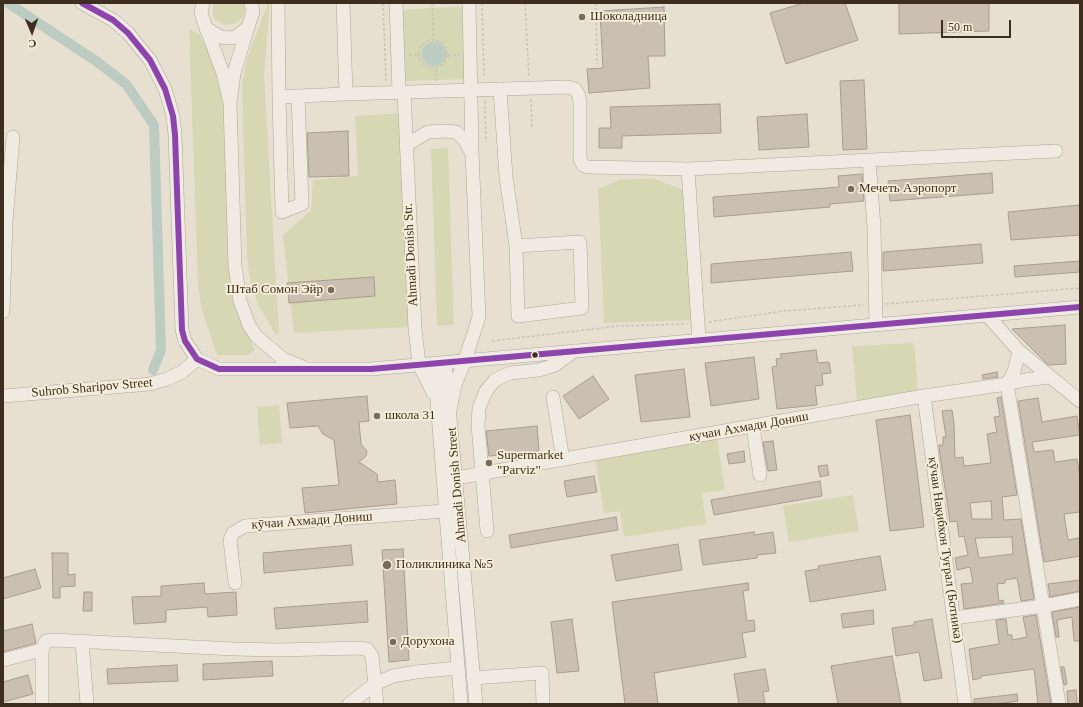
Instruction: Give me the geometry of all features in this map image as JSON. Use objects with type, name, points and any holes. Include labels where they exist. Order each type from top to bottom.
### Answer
[{"type":"street","points":[[82,3],[113,20],[137,42],[150,60],[167,95],[173,116],[176,142],[182,330],[185,341],[197,358],[208,365],[226,370],[371,369],[1080,307]]},
{"type":"street","points":[[203,3],[201,13],[223,73],[230,103]]},
{"type":"street","points":[[251,3],[253,12],[234,73],[230,103],[235,266],[240,301],[249,325],[256,336],[282,358],[300,366],[319,369]]},
{"type":"street","points":[[278,3],[282,212],[302,204],[298,96]]},
{"type":"street","points":[[343,3],[346,94]]},
{"type":"street","name":"Ahmadi Donish Str.","points":[[396,3],[396,92],[406,145],[414,329],[419,364],[444,410]]},
{"type":"street","points":[[444,410],[465,360],[480,317],[472,153],[469,3]]},
{"type":"street","points":[[206,28],[216,36],[228,38],[243,33],[248,27]]},
{"type":"street","points":[[279,97],[567,87],[575,89],[579,96],[580,159],[583,165],[587,167],[688,169],[1056,151]]},
{"type":"street","points":[[500,89],[506,177],[516,246],[518,316],[582,308],[580,242],[516,246]]},
{"type":"street","points":[[406,145],[428,132],[456,132],[464,139],[472,153]]},
{"type":"street","points":[[3,312],[6,221],[13,137]]},
{"type":"street","points":[[869,160],[874,227],[876,325]]},
{"type":"street","points":[[688,169],[699,340]]},
{"type":"street","points":[[987,315],[1019,351],[1049,378],[1080,402]]},
{"type":"street","points":[[488,531],[481,474],[478,424],[479,408],[486,391],[495,380],[510,373],[539,370],[555,365],[575,351]]},
{"type":"street","points":[[1019,351],[1014,372],[1007,384],[1059,704]]},
{"type":"street","name":"Suhrob Sharipov Street","points":[[3,396],[150,384],[167,380],[182,372],[197,358]]},
{"type":"street","name":"Ahmadi Donish Street","points":[[440,363],[444,410],[445,511],[461,704]]},
{"type":"street","name":"кучаи Ахмади Дониш","points":[[456,478],[924,396],[1025,380],[1049,378]]},
{"type":"street","name":"кӯчаи Нақибхон Туғрал (Ботника)","points":[[924,396],[965,704]]},
{"type":"street","points":[[553,397],[563,460]]},
{"type":"street","name":"Ahmadi Donish Street","points":[[444,410],[456,478],[476,704]]},
{"type":"street","points":[[753,427],[760,475]]},
{"type":"street","name":"кӯчаи Ахмади Дониш","points":[[235,583],[230,540],[233,533],[245,526],[445,511]]},
{"type":"street","points":[[954,618],[1043,606],[1080,599]]},
{"type":"street","points":[[42,704],[42,650],[46,641],[53,640],[278,650],[367,649],[372,656],[377,704]]},
{"type":"street","points":[[82,642],[86,704]]},
{"type":"street","points":[[3,660],[42,650]]},
{"type":"street","points":[[349,704],[375,684],[400,675],[458,668]]},
{"type":"street","points":[[473,678],[542,673],[543,704]]},
{"type":"path","points":[[383,3],[396,92]]},
{"type":"path","points":[[432,3],[434,40]]},
{"type":"path","points":[[482,3],[486,142]]},
{"type":"path","points":[[525,3],[532,128]]},
{"type":"path","points":[[596,3],[597,64]]},
{"type":"path","points":[[429,40],[434,40],[443,43],[448,51],[444,65],[436,69],[426,67],[420,59],[419,54],[422,46],[429,40]]},
{"type":"path","points":[[492,341],[618,326],[698,324],[783,312],[1080,288]]},
{"type":"green space","points":[[213,3],[244,3],[245,11],[243,17],[235,24],[224,25],[215,19],[213,15]]},
{"type":"green space","points":[[268,3],[270,3],[264,76],[279,333],[276,335],[258,304],[250,282],[247,255],[243,127],[242,84],[247,58]]},
{"type":"green space","points":[[460,7],[463,9],[469,79],[403,81],[402,12],[408,9]]},
{"type":"green space","points":[[189,29],[199,34],[216,65],[222,92],[231,268],[235,307],[255,350],[248,355],[217,355],[202,310],[198,287]]},
{"type":"green space","points":[[401,113],[409,327],[294,333],[283,235],[311,211],[313,180],[358,176],[355,116]]},
{"type":"green space","points":[[448,148],[454,325],[437,326],[431,149]]},
{"type":"green space","points":[[653,178],[683,190],[693,320],[604,323],[598,189],[620,180]]},
{"type":"green space","points":[[914,343],[918,392],[857,401],[852,346]]},
{"type":"green space","points":[[279,405],[282,443],[260,445],[257,407]]},
{"type":"green space","points":[[717,438],[725,490],[702,493],[706,524],[624,537],[620,511],[604,513],[595,457]]},
{"type":"green space","points":[[853,495],[859,531],[789,542],[783,506]]},
{"type":"shaded area","points":[[434,42],[443,45],[446,54],[443,63],[434,66],[425,63],[422,54],[425,45]]},
{"type":"building","points":[[804,3],[845,3],[858,40],[786,64],[770,13]]},
{"type":"building","points":[[899,3],[989,3],[989,31],[899,34]]},
{"type":"building","points":[[664,7],[665,56],[648,56],[650,88],[589,93],[587,69],[603,68],[600,11]]},
{"type":"building","points":[[864,80],[867,149],[843,150],[840,81]]},
{"type":"building","points":[[720,104],[721,133],[622,136],[622,148],[599,148],[599,128],[611,128],[610,107]]},
{"type":"building","points":[[807,114],[809,147],[759,150],[757,117]]},
{"type":"building","points":[[348,131],[349,176],[309,177],[307,133]]},
{"type":"building","points":[[992,173],[993,193],[890,201],[888,181]]},
{"type":"building","points":[[862,174],[864,201],[830,204],[830,207],[714,217],[713,197],[839,187],[838,176]]},
{"type":"building","points":[[1080,205],[1080,235],[1011,240],[1008,212]]},
{"type":"building","points":[[981,244],[983,263],[883,271],[883,252]]},
{"type":"building","points":[[851,252],[853,271],[711,283],[711,264]]},
{"type":"building","points":[[1080,261],[1080,272],[1015,277],[1014,266]]},
{"type":"building","name":"Штаб Сомон Эйр","points":[[374,277],[375,296],[289,303],[287,283]]},
{"type":"building","points":[[1065,325],[1066,364],[1048,365],[1012,329]]},
{"type":"building","points":[[816,350],[818,363],[829,362],[831,373],[822,374],[823,385],[815,386],[817,405],[777,409],[772,367],[777,366],[776,359],[782,358],[780,354]]},
{"type":"building","points":[[754,357],[759,399],[711,406],[705,363]]},
{"type":"building","points":[[684,369],[690,417],[641,422],[635,375]]},
{"type":"building","points":[[997,372],[998,377],[983,379],[982,375]]},
{"type":"building","points":[[593,376],[609,399],[579,419],[563,396]]},
{"type":"building","points":[[367,396],[369,421],[359,422],[361,444],[367,451],[366,456],[359,462],[377,474],[378,482],[395,480],[397,504],[305,513],[302,488],[339,485],[334,440],[323,434],[318,426],[290,428],[287,403]]},
{"type":"building","points":[[1001,397],[1017,495],[1002,497],[1004,520],[1021,519],[1034,599],[1021,601],[1017,578],[1005,580],[1005,583],[997,584],[999,601],[1003,600],[1004,603],[964,609],[961,584],[973,583],[970,567],[957,570],[955,558],[968,555],[964,536],[959,537],[957,521],[950,522],[939,448],[939,445],[943,445],[943,437],[946,437],[942,411],[952,410],[955,458],[963,457],[964,466],[991,463],[987,434],[997,432],[994,417],[1000,416],[997,398]],"holes":[[[991,501],[992,519],[972,519],[970,503]],[[1012,537],[1013,554],[979,558],[975,538]]]},
{"type":"building","points":[[1038,398],[1042,422],[1077,416],[1080,435],[1032,442],[1034,452],[1053,450],[1055,462],[1077,459],[1080,477],[1080,512],[1064,514],[1068,540],[1080,538],[1080,556],[1044,562],[1018,401]]},
{"type":"building","points":[[910,415],[924,527],[890,531],[876,420]]},
{"type":"building","points":[[537,426],[539,451],[489,456],[486,431]]},
{"type":"building","points":[[773,441],[777,470],[768,471],[763,442]]},
{"type":"building","points":[[744,451],[745,462],[729,464],[727,454]]},
{"type":"building","points":[[827,465],[829,475],[820,477],[818,466]]},
{"type":"building","points":[[594,476],[597,492],[567,497],[564,481]]},
{"type":"building","points":[[820,481],[822,496],[714,515],[711,500]]},
{"type":"building","points":[[616,517],[618,530],[511,548],[509,535]]},
{"type":"building","points":[[754,532],[754,535],[773,532],[776,553],[757,555],[757,558],[703,565],[699,540]]},
{"type":"building","points":[[678,544],[682,570],[616,581],[611,555]]},
{"type":"building","points":[[351,545],[353,565],[264,573],[263,553]]},
{"type":"building","points":[[403,549],[409,660],[389,662],[382,550]]},
{"type":"building","points":[[52,553],[68,553],[68,575],[75,574],[75,586],[60,587],[60,598],[53,598]]},
{"type":"building","points":[[880,556],[886,590],[810,602],[805,571],[819,569],[818,566]]},
{"type":"building","points":[[35,569],[41,588],[3,599],[3,578]]},
{"type":"building","points":[[1080,580],[1080,591],[1050,597],[1048,584]]},
{"type":"building","points":[[204,583],[205,594],[236,592],[237,615],[208,617],[207,607],[166,610],[166,622],[134,624],[132,597],[161,596],[161,586]]},
{"type":"building","points":[[748,583],[749,590],[743,591],[747,621],[754,620],[755,631],[742,633],[746,657],[654,673],[658,704],[625,704],[612,602]]},
{"type":"building","points":[[84,592],[92,592],[92,611],[83,611]]},
{"type":"building","points":[[367,601],[368,622],[276,629],[274,608]]},
{"type":"building","points":[[1080,607],[1080,641],[1074,641],[1072,617],[1057,620],[1059,637],[1056,637],[1052,612]]},
{"type":"building","points":[[873,610],[874,624],[843,628],[841,614]]},
{"type":"building","points":[[1036,615],[1051,704],[1038,704],[1034,669],[981,676],[981,678],[973,680],[969,649],[999,644],[996,620],[1006,619],[1008,635],[1012,635],[1012,640],[1027,637],[1023,617]]},
{"type":"building","points":[[572,619],[579,671],[557,673],[551,622]]},
{"type":"building","points":[[932,619],[942,678],[924,681],[919,652],[896,656],[892,628],[914,625],[914,622]]},
{"type":"building","points":[[32,624],[36,643],[3,652],[3,631]]},
{"type":"building","points":[[892,656],[901,704],[838,704],[831,666]]},
{"type":"building","points":[[272,661],[273,676],[203,680],[203,664]]},
{"type":"building","points":[[177,665],[178,681],[108,684],[107,669]]},
{"type":"building","points":[[1061,667],[1064,667],[1067,684],[1064,685]]},
{"type":"building","points":[[765,669],[769,691],[763,692],[765,704],[739,704],[734,674]]},
{"type":"building","points":[[28,675],[33,694],[3,702],[3,682]]},
{"type":"building","points":[[1076,690],[1077,703],[1068,704],[1067,691]]},
{"type":"building","points":[[1017,694],[1018,701],[997,704],[974,704],[974,699]]},
{"type":"waterway","points":[[8,3],[96,61],[126,84],[154,125],[161,350],[153,370]]},
{"type":"transit line","points":[[82,3],[113,20],[128,33],[150,60],[165,89],[173,116],[175,135],[182,330],[185,341],[197,359],[219,369],[371,369],[1080,307]]},
{"type":"place","name":"Шоколадница","points":[[582,17]]},
{"type":"place","name":"Мечеть Аэропорт","points":[[851,189]]},
{"type":"place","name":"Штаб Сомон Эйр","points":[[331,290]]},
{"type":"place","name":"школа 31","points":[[377,416]]},
{"type":"place","name":"Supermarket \"Parviz\"","points":[[489,463]]},
{"type":"place","name":"Поликлиника №5","points":[[387,565]]},
{"type":"place","name":"Дорухона","points":[[393,642]]}]
